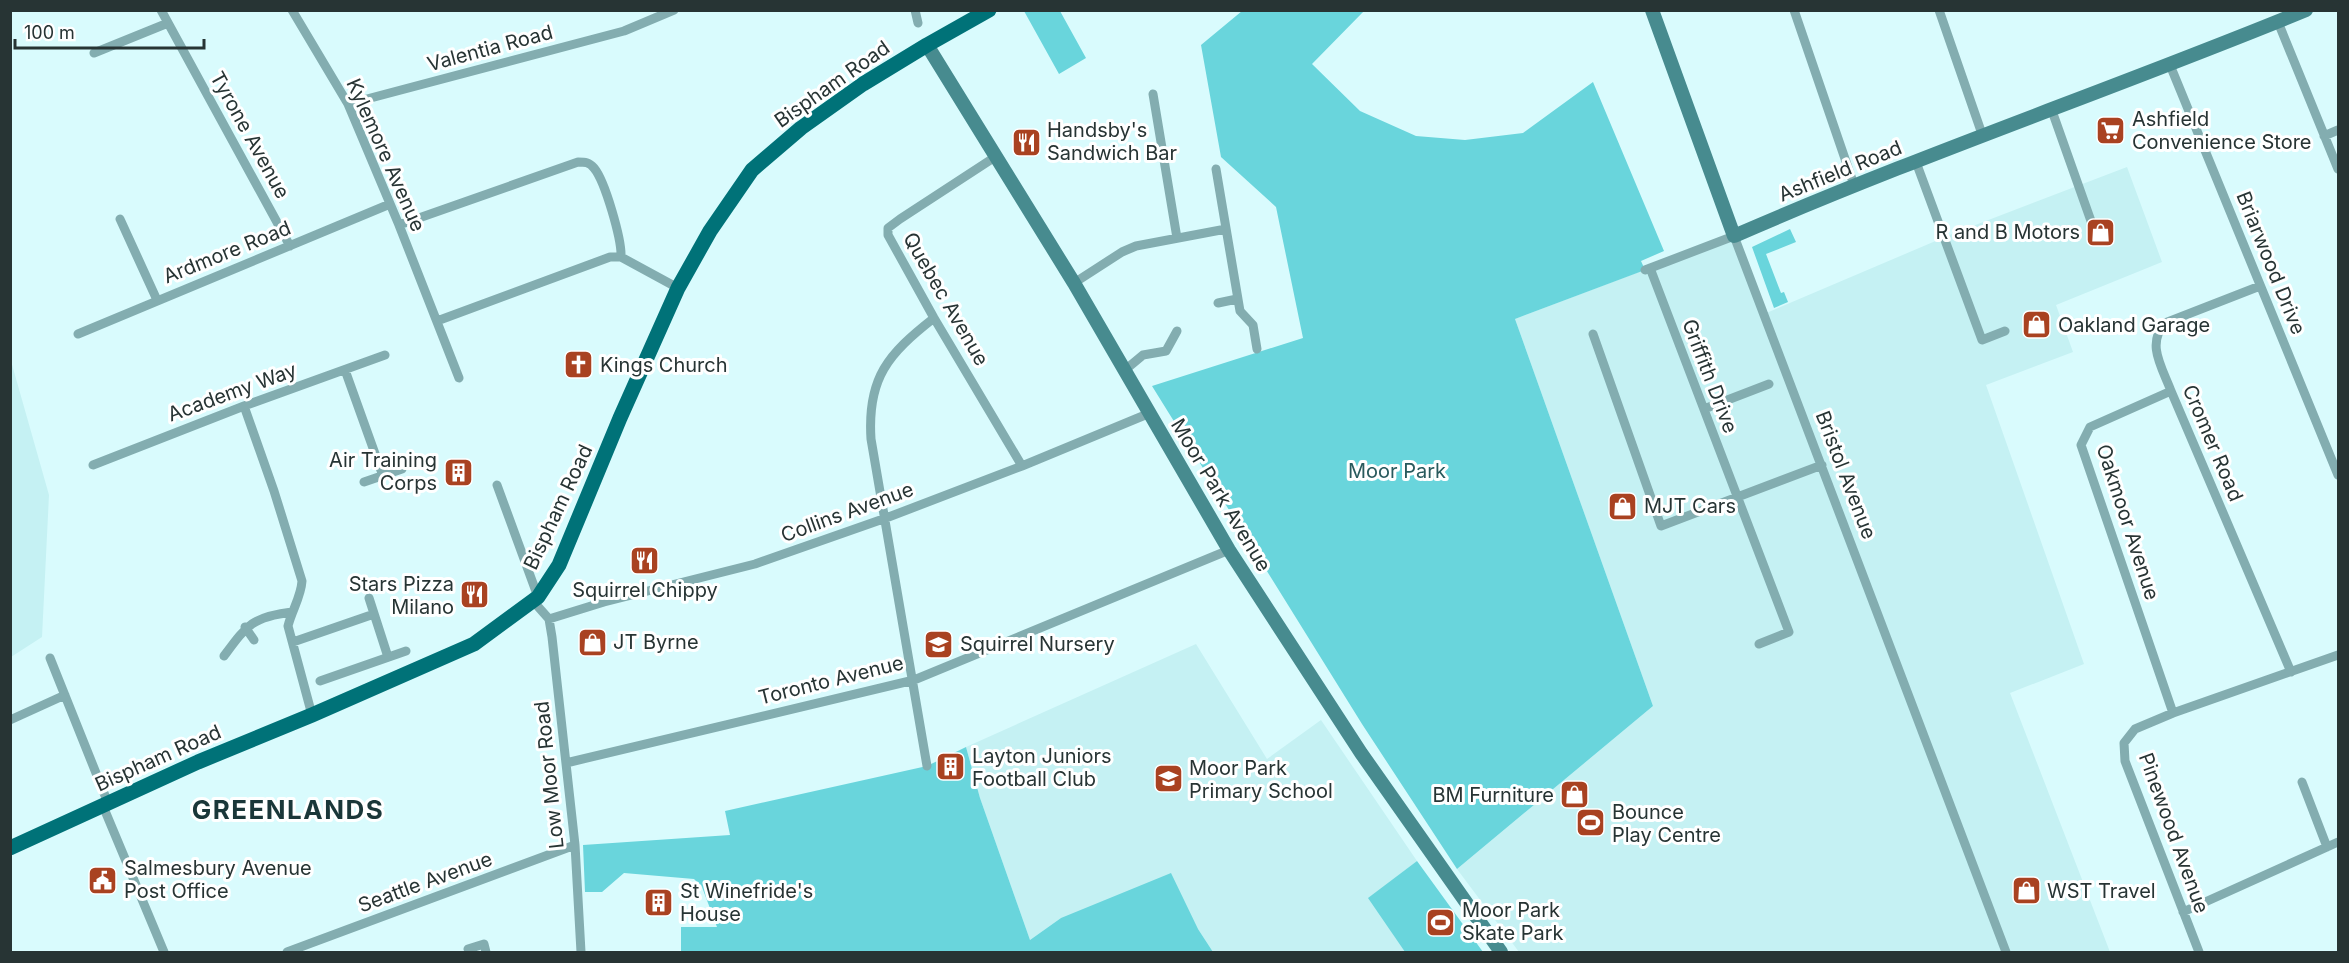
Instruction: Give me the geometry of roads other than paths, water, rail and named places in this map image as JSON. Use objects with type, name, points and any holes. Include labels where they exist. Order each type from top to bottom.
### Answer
[{"type":"main road","name":"Bispham Road","points":[[10,848],[198,762],[474,644],[535,598],[559,565],[620,418],[678,288],[710,231],[752,170],[801,128],[863,84],[989,10]]},
{"type":"street","name":"Tyrone Avenue","points":[[161,10],[290,246]]},
{"type":"street","name":"Kylemore Avenue","points":[[291,10],[348,104],[399,225],[459,378]]},
{"type":"street","name":"Valentia Road","points":[[348,104],[624,31],[674,10]]},
{"type":"street","points":[[915,10],[918,23]]},
{"type":"street","name":"Bristol Avenue","points":[[1652,10],[1734,236],[2006,952]]},
{"type":"street","points":[[1794,10],[1854,186]]},
{"type":"street","points":[[1939,10],[1982,134]]},
{"type":"street","name":"Ashfield Road","points":[[1647,269],[1734,236],[1982,134],[2170,65],[2306,10]]},
{"type":"street","points":[[2278,22],[2338,169]]},
{"type":"street","points":[[94,53],[168,23]]},
{"type":"street","name":"Moor Park Avenue","points":[[927,45],[1074,283],[1229,550],[1374,773],[1501,952]]},
{"type":"street","name":"Briarwood Drive","points":[[2170,65],[2338,475]]},
{"type":"street","points":[[1153,94],[1177,238]]},
{"type":"street","points":[[2051,108],[2091,221]]},
{"type":"street","points":[[2324,136],[2338,130]]},
{"type":"street","name":"Quebec Avenue","points":[[995,157],[888,228],[888,235],[934,318],[1022,466]]},
{"type":"street","points":[[399,225],[578,162],[587,162],[595,169],[606,194],[622,244],[621,257]]},
{"type":"street","points":[[1916,162],[1982,340],[2005,331]]},
{"type":"street","points":[[1216,169],[1237,300],[1240,311],[1253,325],[1257,349]]},
{"type":"street","name":"Ardmore Road","points":[[78,334],[390,204]]},
{"type":"street","points":[[120,219],[157,300]]},
{"type":"street","points":[[1074,283],[1122,252],[1136,246],[1226,229]]},
{"type":"street","points":[[437,321],[610,257],[621,257],[678,288]]},
{"type":"street","name":"Griffith Drive","points":[[1647,269],[1789,632],[1759,644]]},
{"type":"street","name":"Cromer Road","points":[[2260,286],[2165,323],[2157,333],[2154,346],[2291,672]]},
{"type":"street","points":[[1218,303],[1237,300]]},
{"type":"street","points":[[927,766],[869,416],[873,395],[887,363],[896,350],[934,318]]},
{"type":"street","points":[[1125,370],[1143,355],[1166,351],[1177,331]]},
{"type":"street","points":[[1593,334],[1661,526],[1822,465]]},
{"type":"street","name":"Academy Way","points":[[93,465],[244,406],[385,355]]},
{"type":"street","points":[[345,370],[382,476]]},
{"type":"street","points":[[1704,410],[1769,384]]},
{"type":"street","name":"Oakmoor Avenue","points":[[2171,391],[2090,427],[2081,445],[2173,713]]},
{"type":"street","points":[[244,406],[302,581],[302,591],[288,626],[312,715]]},
{"type":"street","name":"Collins Avenue","points":[[549,619],[604,602],[755,564],[886,518],[1022,466],[1150,413]]},
{"type":"street","points":[[364,482],[402,469]]},
{"type":"street","points":[[497,485],[535,598],[549,619]]},
{"type":"street","name":"Toronto Avenue","points":[[566,762],[914,680],[1229,550]]},
{"type":"street","points":[[369,598],[388,657]]},
{"type":"street","points":[[224,656],[245,627],[266,616],[292,612]]},
{"type":"street","points":[[293,642],[374,614]]},
{"type":"street","name":"Low Moor Road","points":[[549,619],[575,845],[581,952]]},
{"type":"street","points":[[245,627],[254,640]]},
{"type":"street","points":[[320,681],[406,651]]},
{"type":"street","name":"Pinewood Avenue","points":[[2199,952],[2125,761],[2124,743],[2135,729],[2173,713],[2338,655]]},
{"type":"street","points":[[50,658],[164,952]]},
{"type":"street","points":[[10,720],[65,695]]},
{"type":"street","points":[[2302,782],[2327,847]]},
{"type":"street","points":[[2183,912],[2338,842]]},
{"type":"street","name":"Seattle Avenue","points":[[287,952],[575,845]]},
{"type":"street","points":[[468,949],[484,944],[486,952]]},
{"type":"place","name":"Ashfield Convenience Store","points":[[2111,131]]},
{"type":"place","name":"Handsby's Sandwich Bar","points":[[1026,142]]},
{"type":"place","name":"R and B Motors","points":[[2101,232]]},
{"type":"place","name":"Oakland Garage","points":[[2037,325]]},
{"type":"place","name":"Kings Church","points":[[579,365]]},
{"type":"place","name":"Air Training Corps","points":[[458,472]]},
{"type":"place","name":"MJT Cars","points":[[1623,506]]},
{"type":"place","name":"Squirrel Chippy","points":[[645,560]]},
{"type":"place","name":"Stars Pizza Milano","points":[[475,595]]},
{"type":"place","name":"JT Byrne","points":[[592,642]]},
{"type":"place","name":"Squirrel Nursery","points":[[939,644]]},
{"type":"place","name":"Layton Juniors Football Club","points":[[951,767]]},
{"type":"place","name":"Moor Park Primary School","points":[[1168,779]]},
{"type":"place","name":"BM Furniture","points":[[1575,795]]},
{"type":"place","name":"Bounce Play Centre","points":[[1591,823]]},
{"type":"place","name":"Salmesbury Avenue Post Office","points":[[103,880]]},
{"type":"place","name":"WST Travel","points":[[2026,891]]},
{"type":"place","name":"St Winefride's House","points":[[659,902]]},
{"type":"place","name":"Moor Park Skate Park","points":[[1441,922]]},
{"type":"district","name":"GREENLANDS","points":[[288,810]]},
{"type":"park label","name":"Moor Park","points":[[1397,471]]}]
